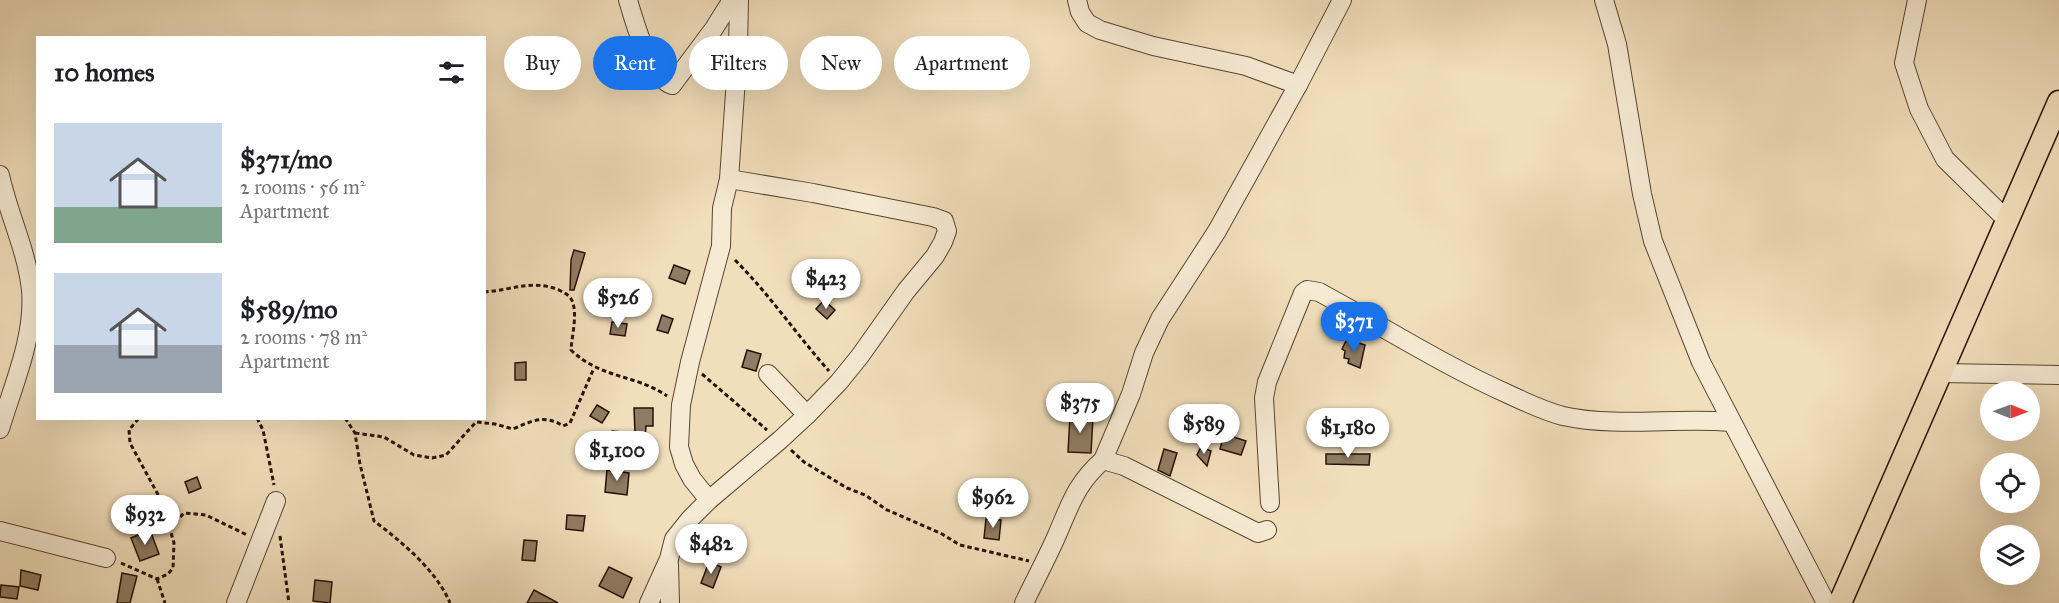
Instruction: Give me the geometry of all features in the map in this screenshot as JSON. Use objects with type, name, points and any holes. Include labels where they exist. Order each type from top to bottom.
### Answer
[{"type":"main road","points":[[1840,603],[1939,373],[1973,304],[2059,102]]},
{"type":"street","points":[[628,0],[637,29],[653,65],[666,83],[672,85],[732,0]]},
{"type":"street","points":[[709,500],[692,479],[684,464],[679,447],[681,405],[721,246],[722,208],[729,179],[739,0]]},
{"type":"street","points":[[1077,0],[1080,12],[1087,23],[1100,30],[1153,46],[1246,66],[1298,85]]},
{"type":"street","points":[[1024,603],[1082,481],[1103,460],[1131,394],[1144,353],[1160,319],[1217,231],[1342,0]]},
{"type":"street","points":[[1604,0],[1617,44],[1642,194],[1653,241],[1701,362],[1826,603]]},
{"type":"street","points":[[1917,0],[1904,63],[1919,109],[1945,159],[2008,221]]},
{"type":"street","points":[[0,175],[31,290],[31,317],[7,381],[0,429]]},
{"type":"street","points":[[649,603],[669,559],[674,539],[709,500],[780,440],[838,382],[934,256],[947,231],[944,221],[813,193],[729,179]]},
{"type":"street","points":[[1270,503],[1264,398],[1267,382],[1303,292],[1307,290],[1319,292],[1471,378],[1562,416],[1621,421],[1731,422]]},
{"type":"street","points":[[1939,373],[2059,375]]},
{"type":"street","points":[[768,374],[807,415]]},
{"type":"street","points":[[1103,460],[1124,466],[1258,533],[1267,530]]},
{"type":"street","points":[[236,603],[276,501]]},
{"type":"street","points":[[0,531],[106,558]]},
{"type":"street","points":[[669,559],[670,603]]},
{"type":"path","points":[[721,246],[767,292],[805,344],[838,382]]},
{"type":"path","points":[[486,292],[501,291],[524,284],[547,285],[567,294],[572,301],[574,314],[571,350],[594,368],[632,379],[662,392],[681,405]]},
{"type":"path","points":[[690,362],[804,462],[847,488],[865,495],[887,510],[942,534],[960,546],[1043,562]]},
{"type":"path","points":[[355,433],[384,437],[414,454],[432,458],[446,455],[476,422],[513,429],[534,420],[554,419],[563,426],[570,423],[594,368]]},
{"type":"path","points":[[137,420],[129,430],[130,443],[157,491],[170,528],[175,553],[173,568],[168,574],[157,579]]},
{"type":"path","points":[[346,420],[355,433],[374,521],[399,538],[435,578],[450,603]]},
{"type":"path","points":[[170,528],[184,513],[206,515],[249,536],[262,536]]},
{"type":"path","points":[[106,558],[126,564],[157,579],[165,603]]},
{"type":"building","points":[[574,250],[585,253],[574,290],[570,290],[571,260]]},
{"type":"building","points":[[674,265],[690,271],[685,284],[669,278]]},
{"type":"building","points":[[824,300],[835,310],[827,319],[816,309]]},
{"type":"building","points":[[662,315],[673,319],[668,333],[657,330]]},
{"type":"building","points":[[612,322],[627,324],[625,336],[610,334]]},
{"type":"building","points":[[1347,339],[1365,345],[1360,368],[1348,363],[1349,359],[1344,358],[1345,351],[1342,349]]},
{"type":"building","points":[[747,350],[761,354],[756,371],[742,367]]},
{"type":"building","points":[[526,362],[526,380],[515,380],[515,363]]},
{"type":"building","points":[[597,405],[609,412],[602,423],[590,416]]},
{"type":"building","points":[[634,408],[653,408],[653,426],[646,426],[643,462],[622,460],[623,452],[605,446],[612,431],[635,433]]},
{"type":"building","points":[[1070,416],[1093,417],[1091,453],[1068,452]]},
{"type":"building","points":[[1224,434],[1246,441],[1241,455],[1220,449]]},
{"type":"building","points":[[1201,447],[1211,451],[1207,466],[1197,455]]},
{"type":"building","points":[[1164,449],[1177,453],[1170,476],[1158,470]]},
{"type":"building","points":[[1326,454],[1370,454],[1369,465],[1326,464]]},
{"type":"building","points":[[607,470],[629,473],[627,495],[605,492]]},
{"type":"building","points":[[197,477],[201,488],[189,493],[185,482]]},
{"type":"building","points":[[567,515],[585,516],[583,531],[566,529]]},
{"type":"building","points":[[986,519],[1001,520],[999,540],[984,538]]},
{"type":"building","points":[[150,530],[159,554],[140,561],[131,538]]},
{"type":"building","points":[[524,540],[537,541],[535,561],[522,560]]},
{"type":"building","points":[[709,562],[721,567],[713,588],[701,583]]},
{"type":"building","points":[[609,567],[632,578],[623,598],[599,586]]},
{"type":"building","points":[[21,570],[41,575],[38,590],[20,586]]},
{"type":"building","points":[[122,573],[137,576],[130,603],[117,603]]},
{"type":"building","points":[[315,580],[332,582],[330,603],[313,601]]},
{"type":"building","points":[[1,585],[19,587],[17,599],[0,597]]},
{"type":"building","points":[[534,590],[558,603],[527,603]]}]
